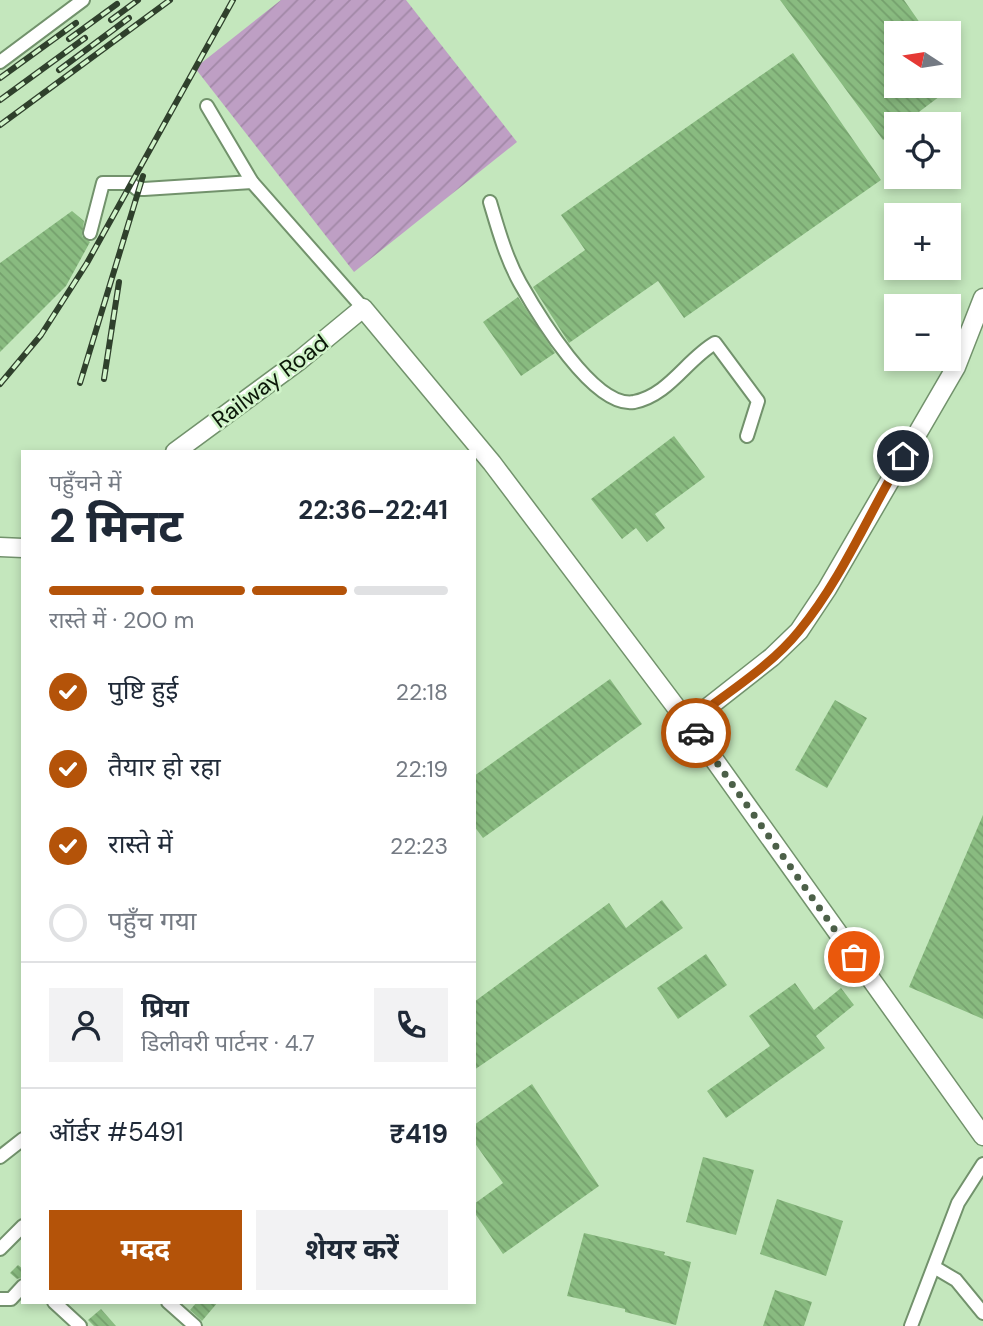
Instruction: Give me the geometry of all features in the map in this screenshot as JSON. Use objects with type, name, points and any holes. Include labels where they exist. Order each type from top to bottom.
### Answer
[{"type":"street","points":[[0,62],[83,0]]},
{"type":"street","points":[[207,106],[252,182],[363,308],[492,463],[688,723],[983,1136]]},
{"type":"street","points":[[90,233],[103,183],[130,183],[138,189],[144,189],[252,182]]},
{"type":"street","points":[[490,202],[519,281],[570,358],[598,389],[619,401],[634,402],[663,389],[715,343],[758,401],[747,436]]},
{"type":"street","points":[[688,723],[772,657],[799,631],[827,589],[956,368],[983,298]]},
{"type":"street","name":"Railway Road","points":[[178,450],[300,360],[363,308]]},
{"type":"street","points":[[0,547],[21,548]]},
{"type":"street","points":[[0,1157],[21,1141]]},
{"type":"street","points":[[911,1326],[958,1203],[983,1164]]},
{"type":"street","points":[[0,1249],[21,1228]]},
{"type":"street","points":[[934,1267],[956,1280],[983,1313]]},
{"type":"street","points":[[0,1299],[11,1299],[21,1288]]},
{"type":"street","points":[[56,1304],[80,1326]]},
{"type":"street","points":[[170,1304],[195,1326]]},
{"type":"shaded area","points":[[281,0],[406,0],[517,142],[354,272],[195,68]]},
{"type":"building","points":[[780,0],[904,0],[919,21],[884,21],[884,98],[937,98],[919,112],[884,112],[883,140]]},
{"type":"building","points":[[793,53],[881,180],[684,318],[658,281],[569,343],[533,287],[585,250],[561,215]]},
{"type":"building","points":[[72,211],[84,221],[82,236],[90,242],[66,286],[0,352],[0,263]]},
{"type":"building","points":[[518,297],[555,353],[521,376],[483,322]]},
{"type":"building","points":[[674,436],[705,477],[655,514],[665,528],[647,542],[636,528],[622,539],[591,499]]},
{"type":"building","points":[[610,679],[642,724],[483,838],[476,829],[476,775]]},
{"type":"building","points":[[835,700],[867,718],[827,788],[795,770]]},
{"type":"building","points":[[983,815],[983,1019],[909,987]]},
{"type":"building","points":[[662,900],[683,928],[476,1069],[476,1001],[609,903],[626,928]]},
{"type":"building","points":[[706,954],[727,985],[678,1019],[657,988]]},
{"type":"building","points":[[795,983],[814,1010],[841,988],[854,1005],[816,1036],[825,1048],[726,1118],[707,1091],[770,1046],[749,1016]]},
{"type":"building","points":[[532,1084],[599,1186],[503,1254],[476,1215],[476,1203],[503,1183],[476,1145],[476,1124]]},
{"type":"building","points":[[703,1157],[754,1170],[736,1235],[686,1222]]},
{"type":"building","points":[[777,1199],[843,1221],[826,1276],[760,1254]]},
{"type":"building","points":[[584,1233],[665,1252],[664,1255],[691,1262],[676,1325],[625,1312],[625,1309],[567,1296]]},
{"type":"building","points":[[18,1265],[21,1267],[21,1278],[17,1279],[10,1273]]},
{"type":"building","points":[[775,1290],[812,1302],[804,1326],[763,1326]]},
{"type":"building","points":[[195,1304],[216,1304],[202,1321],[190,1310]]},
{"type":"building","points":[[101,1309],[116,1326],[94,1326],[88,1320]]},
{"type":"railway","points":[[111,20],[138,0]]},
{"type":"railway","points":[[0,125],[170,0]]},
{"type":"railway","points":[[0,384],[41,335],[87,263],[233,0]]},
{"type":"railway","points":[[69,39],[117,4]]},
{"type":"railway","points":[[59,70],[129,18]]},
{"type":"railway","points":[[0,78],[76,23]]},
{"type":"railway","points":[[0,100],[85,38]]},
{"type":"railway","points":[[80,383],[143,176]]},
{"type":"railway","points":[[104,379],[119,282]]},
{"type":"way so far","points":[[696,733],[854,957]]},
{"type":"route","points":[[696,733],[688,723],[772,657],[799,631],[827,589],[903,456]]}]
